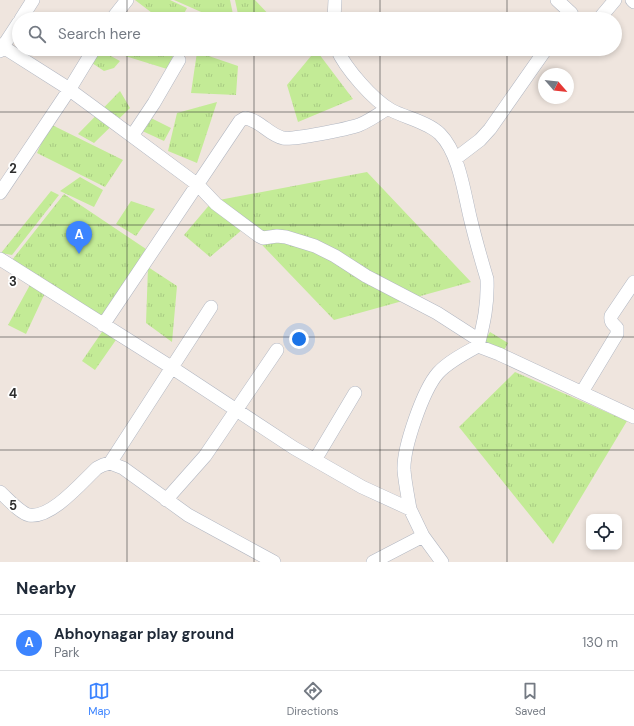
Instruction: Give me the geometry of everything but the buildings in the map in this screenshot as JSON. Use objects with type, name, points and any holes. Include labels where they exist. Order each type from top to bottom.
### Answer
[{"type":"street","points":[[25,12],[33,0]]},
{"type":"street","points":[[118,12],[127,0]]},
{"type":"street","points":[[334,12],[335,0]]},
{"type":"street","points":[[557,0],[570,12]]},
{"type":"street","points":[[605,12],[615,0]]},
{"type":"street","points":[[12,32],[1,48],[12,55]]},
{"type":"street","points":[[14,56],[69,90],[132,136],[198,185],[216,204],[259,236],[263,238],[277,236],[286,237],[315,246],[366,276],[436,313],[478,343],[634,417]]},
{"type":"street","points":[[0,193],[69,90],[90,56]]},
{"type":"street","points":[[339,56],[364,87],[388,108],[433,129],[440,135],[455,159],[486,279],[486,312],[478,343],[438,372],[431,383],[414,423],[405,458],[404,470],[410,510],[424,536],[442,562]]},
{"type":"street","points":[[455,159],[480,140],[490,129],[541,56]]},
{"type":"street","points":[[132,136],[154,103],[179,60]]},
{"type":"street","points":[[103,325],[240,121],[245,118],[257,121],[278,137],[292,138],[358,125],[388,108]]},
{"type":"street","points":[[0,259],[315,460],[362,487],[410,510]]},
{"type":"street","points":[[582,392],[617,334],[617,328],[612,322],[611,316],[634,282]]},
{"type":"street","points":[[110,464],[211,307]]},
{"type":"street","points":[[166,500],[205,456],[277,350]]},
{"type":"street","points":[[315,460],[355,393]]},
{"type":"street","points":[[0,492],[28,515],[37,514],[50,510],[97,468],[110,464],[123,468],[188,515],[274,562]]},
{"type":"street","points":[[374,562],[424,536]]},
{"type":"green space","points":[[135,0],[170,0],[187,8],[185,12],[151,12]]},
{"type":"green space","points":[[174,0],[230,0],[233,12],[201,12]]},
{"type":"green space","points":[[235,0],[255,0],[266,12],[238,12]]},
{"type":"green space","points":[[93,56],[111,56],[120,61],[114,68],[104,71],[89,61]]},
{"type":"green space","points":[[125,56],[173,56],[167,69]]},
{"type":"green space","points":[[196,56],[209,56],[238,66],[236,95],[191,93]]},
{"type":"green space","points":[[311,56],[321,56],[353,99],[298,122],[287,85]]},
{"type":"green space","points":[[120,91],[130,108],[94,143],[78,134]]},
{"type":"green space","points":[[217,102],[197,163],[168,151],[177,113]]},
{"type":"green space","points":[[147,116],[171,128],[164,141],[138,129]]},
{"type":"green space","points":[[50,124],[123,160],[105,187],[37,153]]},
{"type":"green space","points":[[367,172],[471,282],[334,320],[219,200]]},
{"type":"green space","points":[[80,177],[103,190],[94,207],[60,191]]},
{"type":"green space","points":[[51,191],[59,195],[12,255],[1,253]]},
{"type":"green space","points":[[64,194],[146,249],[100,321],[12,260]]},
{"type":"green space","points":[[131,201],[155,209],[136,236],[116,224]]},
{"type":"green space","points":[[211,203],[243,229],[210,257],[184,235]]},
{"type":"green space","points":[[148,267],[177,286],[172,342],[146,323]]},
{"type":"green space","points":[[31,283],[45,293],[26,334],[8,325]]},
{"type":"green space","points":[[104,329],[118,337],[95,370],[82,361]]},
{"type":"green space","points":[[490,332],[508,343],[502,354],[482,345]]},
{"type":"green space","points":[[515,372],[627,421],[553,544],[459,427]]},
{"type":"place","name":"Abhoynagar play ground","points":[[79,254]]}]
